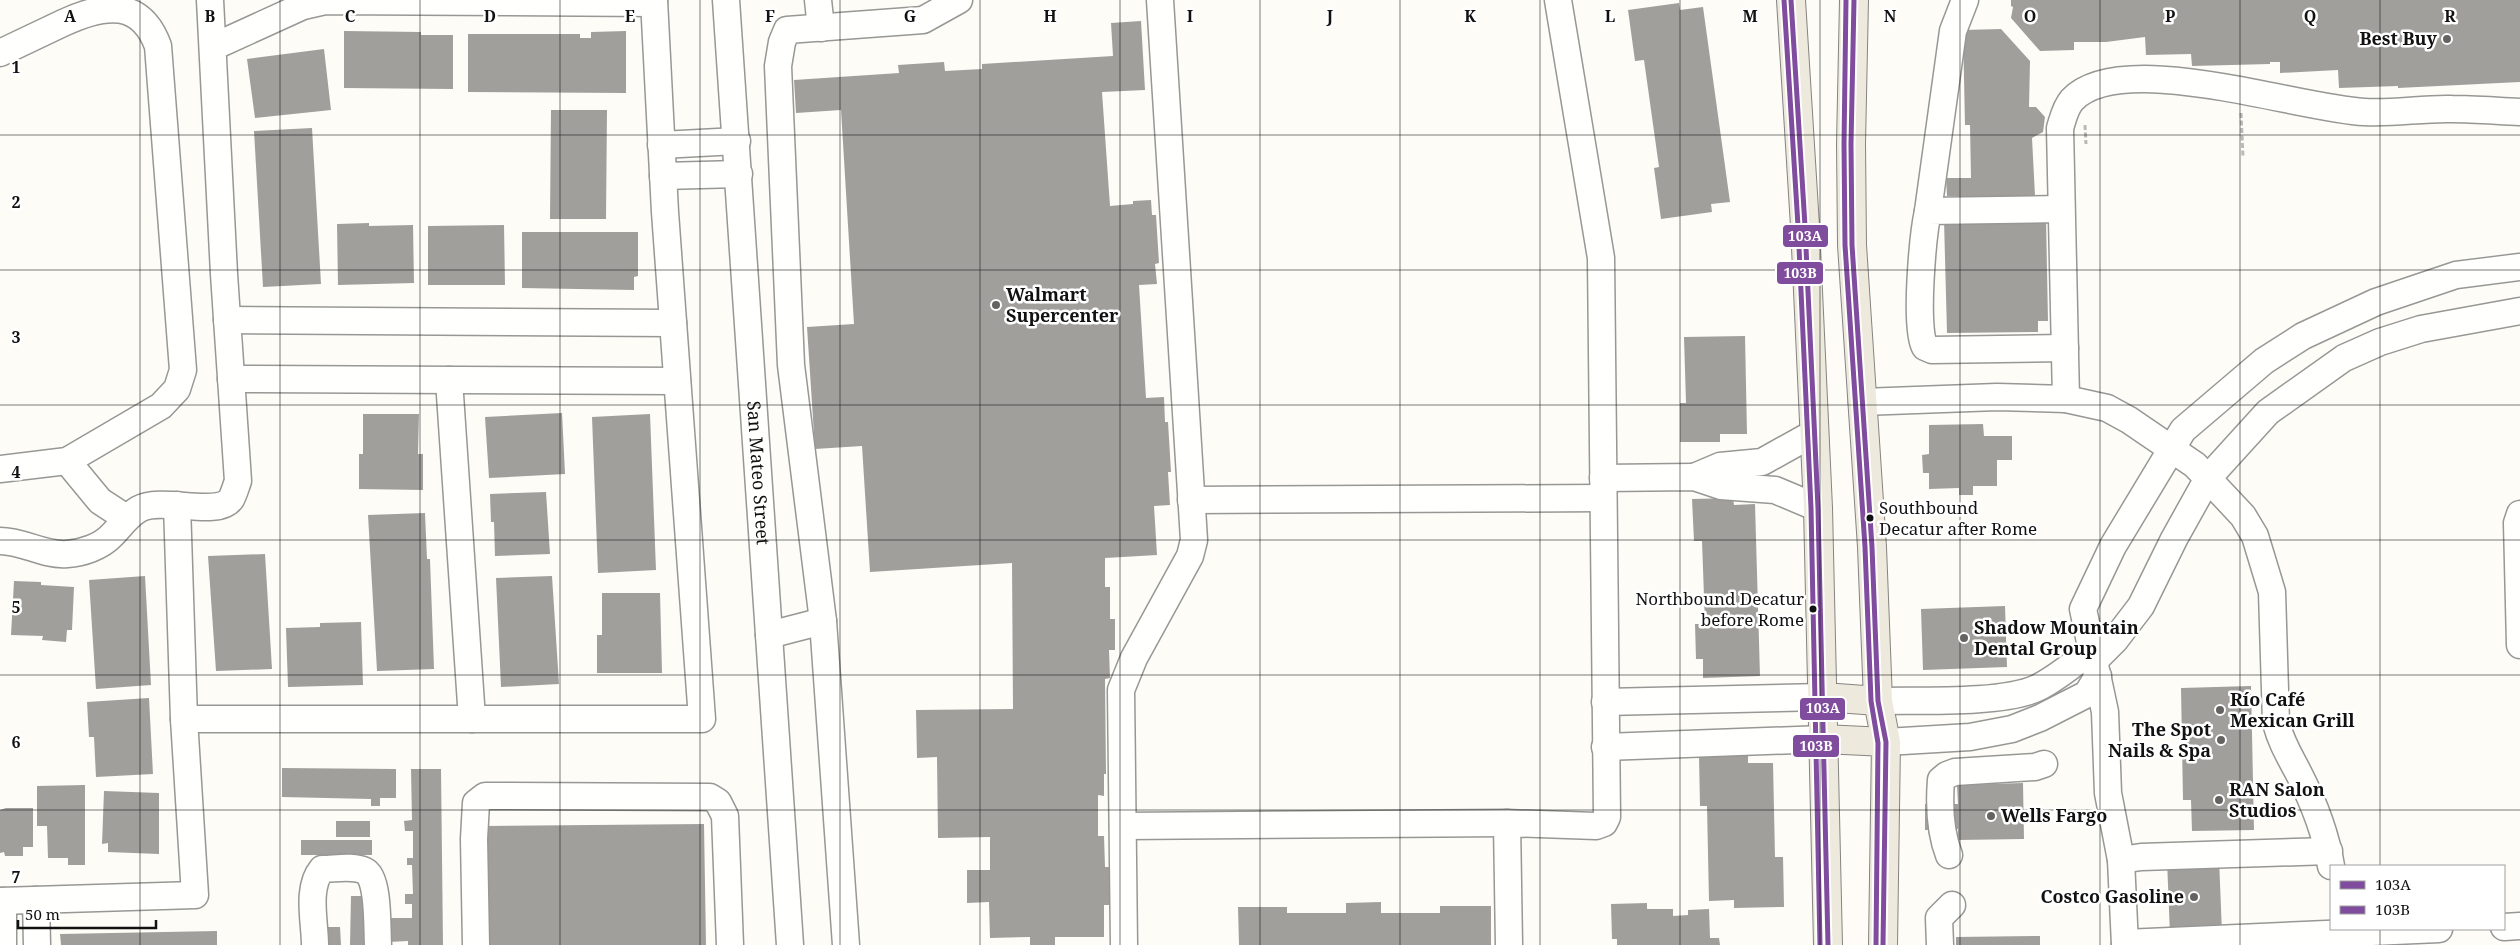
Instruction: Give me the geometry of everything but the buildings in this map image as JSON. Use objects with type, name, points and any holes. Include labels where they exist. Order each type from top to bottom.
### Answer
[{"type":"main road","points":[[1791,0],[1805,217],[1818,508],[1828,945]]},
{"type":"main road","points":[[1854,0],[1851,144],[1852,245],[1872,547],[1878,701],[1886,742],[1883,945]]},
{"type":"main road","points":[[1822,697],[1878,701]]},
{"type":"main road","points":[[1822,739],[1886,742]]},
{"type":"main road","points":[[1827,865],[1846,945]]},
{"type":"street","points":[[0,541],[24,544],[53,555],[68,554],[94,547],[111,537],[126,518],[152,504],[221,506],[231,499],[238,481],[227,320],[210,0]]},
{"type":"street","name":"San Mateo Street","points":[[726,0],[790,945]]},
{"type":"street","points":[[818,0],[821,28]]},
{"type":"street","points":[[846,945],[823,621],[791,365],[778,66],[782,42],[788,30],[922,20],[959,0]]},
{"type":"street","points":[[1124,945],[1121,690],[1134,658],[1190,556],[1194,540],[1160,0]]},
{"type":"street","points":[[1123,826],[1507,823],[1596,826],[1604,823],[1607,817],[1601,258],[1558,0]]},
{"type":"street","points":[[1965,0],[1952,31],[1924,229],[1920,330],[1925,347],[1932,350],[2065,348]]},
{"type":"street","points":[[184,719],[702,718],[663,176],[654,1],[325,1],[303,6],[213,47]]},
{"type":"street","points":[[0,53],[103,4],[122,4],[145,16],[153,27],[158,46],[183,370],[177,389],[161,406],[67,461],[0,469]]},
{"type":"street","points":[[2066,399],[2060,128],[2064,112],[2071,101],[2082,92],[2111,83],[2176,80],[2200,82],[2324,107],[2366,112],[2451,109],[2520,112]]},
{"type":"street","points":[[661,145],[737,141]]},
{"type":"street","points":[[663,176],[739,174]]},
{"type":"street","points":[[1928,211],[2061,209]]},
{"type":"street","points":[[2422,930],[2125,944],[2120,860],[2108,793],[2106,729],[2083,609],[2113,546],[2183,430],[2264,362],[2303,336],[2376,302],[2456,275],[2520,267]]},
{"type":"street","points":[[1878,701],[1960,699],[2019,693],[2038,688],[2094,663],[2115,640],[2141,606],[2174,539],[2208,478],[2268,412],[2344,358],[2380,342],[2421,328],[2520,311]]},
{"type":"street","points":[[227,320],[673,323]]},
{"type":"street","points":[[231,379],[677,381]]},
{"type":"street","points":[[449,380],[472,719]]},
{"type":"street","points":[[1862,402],[1998,397],[2066,399],[2108,408],[2173,449],[2208,478],[2243,516],[2255,536],[2272,592],[2276,723],[2281,741],[2322,826],[2330,859],[2142,857],[2120,860]]},
{"type":"street","points":[[1191,500],[1603,488],[1694,476],[1720,466],[1762,462],[1814,433]]},
{"type":"street","points":[[67,461],[100,501],[126,518]]},
{"type":"street","points":[[1694,476],[1721,486],[1775,490],[1818,508]]},
{"type":"street","points":[[4,945],[2,901],[194,895],[184,719],[177,505]]},
{"type":"street","points":[[2520,514],[2517,522],[2520,645]]},
{"type":"street","points":[[769,635],[823,621]]},
{"type":"street","points":[[1886,742],[1970,737],[2012,728],[2040,718],[2087,694],[2094,663]]},
{"type":"street","points":[[1605,702],[1822,697]]},
{"type":"street","points":[[1606,747],[1822,739]]},
{"type":"street","points":[[1949,855],[1944,842],[1940,799],[1941,780],[1947,774],[2035,767],[2044,764]]},
{"type":"street","points":[[476,945],[474,839],[476,803],[485,796],[710,797],[718,802],[725,816],[730,945]]},
{"type":"street","points":[[1507,823],[1509,945]]},
{"type":"street","points":[[315,945],[313,886],[316,877],[322,869],[357,869],[367,871],[374,881],[378,945]]},
{"type":"street","points":[[36,900],[37,945]]},
{"type":"street","points":[[1940,945],[1939,918],[1952,906]]},
{"type":"street","points":[[2505,927],[2520,926]]},
{"type":"transit line","name":"103B","points":[[1784,0],[1798,226],[1811,508],[1820,945]]},
{"type":"transit line","name":"103A","points":[[1791,0],[1805,226],[1818,508],[1828,945]]},
{"type":"transit line","name":"103B","points":[[1846,0],[1845,245],[1865,547],[1871,701],[1878,743],[1876,945]]},
{"type":"transit line","name":"103A","points":[[1854,0],[1851,144],[1852,245],[1872,547],[1878,701],[1886,742],[1883,945]]},
{"type":"place","name":"Best Buy","points":[[2447,39]]},
{"type":"place","name":"Walmart Supercenter","points":[[996,305]]},
{"type":"place","name":"Southbound Decatur after Rome","points":[[1870,518]]},
{"type":"place","name":"Northbound Decatur before Rome","points":[[1813,609]]},
{"type":"place","name":"Shadow Mountain Dental Group","points":[[1964,638]]},
{"type":"place","name":"Río Café Mexican Grill","points":[[2220,710]]},
{"type":"place","name":"The Spot Nails & Spa","points":[[2221,740]]},
{"type":"place","name":"RAN Salon Studios","points":[[2219,800]]},
{"type":"place","name":"Wells Fargo","points":[[1991,816]]},
{"type":"place","name":"Costco Gasoline","points":[[2194,897]]}]
